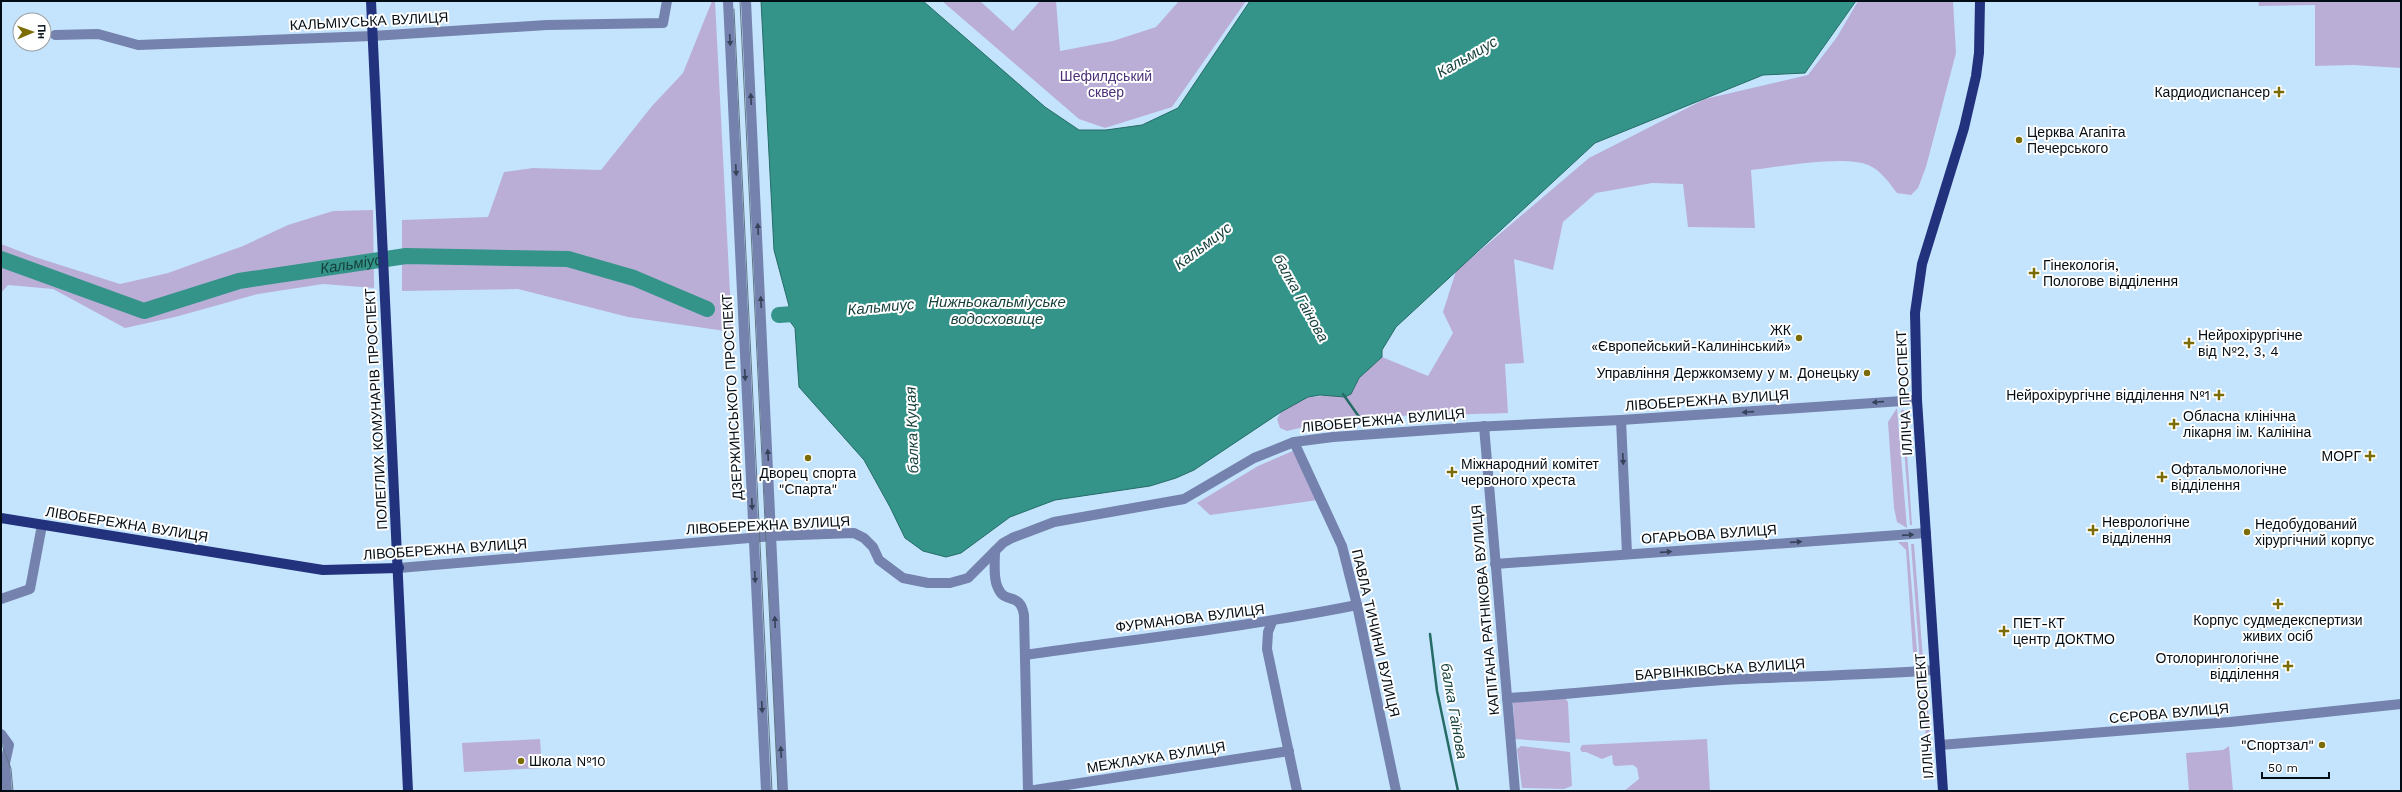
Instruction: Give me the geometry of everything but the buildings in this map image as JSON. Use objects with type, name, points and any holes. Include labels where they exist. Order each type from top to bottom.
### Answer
[{"type":"main road","name":"ПОЛЕГЛИХ КОМУНАРІВ ПРОСПЕКТ","points":[[371,1],[380,221],[399,568],[408,791]]},
{"type":"main road","name":"ІЛЛІЧА ПРОСПЕКТ","points":[[1943,791],[1916,400],[1914,346],[1917,291],[1922,264],[1964,128],[1976,76],[1980,53],[1980,1]]},
{"type":"main road","name":"ЛІВОБЕРЕЖНА ВУЛИЦЯ","points":[[1,518],[322,570],[399,568]]},
{"type":"street","name":"КАЛЬМІУСЬКА ВУЛИЦЯ","points":[[55,35],[98,34],[138,45],[372,36],[547,25],[663,23],[667,1]]},
{"type":"street","name":"ДЗЕРЖИНСЬКОГО ПРОСПЕКТ","points":[[728,1],[766,791]]},
{"type":"street","points":[[746,1],[760,268],[783,791]]},
{"type":"street","name":"ЛІВОБЕРЕЖНА ВУЛИЦЯ","points":[[399,568],[772,536],[854,533],[869,542],[879,560],[890,570],[903,578],[928,583],[961,581],[975,571],[995,551],[1012,538],[1054,522],[1184,499],[1254,458],[1294,442],[1333,437],[1484,426],[1621,420],[1916,400]]},
{"type":"street","points":[[1621,420],[1627,554]]},
{"type":"street","name":"КАПІТАНА РАТНІКОВА ВУЛИЦЯ","points":[[1484,426],[1515,791]]},
{"type":"street","name":"ПАВЛА ТИЧИНИ ВУЛИЦЯ","points":[[1294,442],[1342,546],[1357,605],[1396,791]]},
{"type":"street","points":[[1,599],[30,589],[42,525]]},
{"type":"street","name":"ОГАРЬОВА ВУЛИЦЯ","points":[[1495,564],[1926,533]]},
{"type":"street","points":[[995,551],[998,588],[1003,595],[1022,604],[1025,655],[1028,791]]},
{"type":"street","name":"ФУРМАНОВА ВУЛИЦЯ","points":[[1025,655],[1226,626],[1272,622],[1357,605]]},
{"type":"street","points":[[1272,622],[1268,632],[1267,649],[1297,791]]},
{"type":"street","name":"БАРВІНКІВСЬКА ВУЛИЦЯ","points":[[1507,698],[1572,695],[1741,679],[1837,677],[1935,670]]},
{"type":"street","name":"СЄРОВА ВУЛИЦЯ","points":[[1940,745],[2230,722],[2401,704]]},
{"type":"street","points":[[1,734],[9,745],[5,763],[7,791]]},
{"type":"street","name":"МЕЖЛАУКА ВУЛИЦЯ","points":[[1028,791],[1288,750]]},
{"type":"green space","points":[[712,1],[715,1],[732,332],[628,317],[518,289],[402,291],[402,220],[488,217],[504,172],[533,168],[601,170],[652,106],[683,73]]},
{"type":"green space","name":"Шефилдський сквер","points":[[942,1],[980,1],[1013,31],[1040,1],[1056,1],[1060,51],[1113,41],[1156,27],[1179,1],[1246,1],[1172,107],[1105,128],[1079,119]]},
{"type":"green space","points":[[1858,1],[1953,1],[1956,53],[1926,167],[1918,188],[1911,195],[1897,193],[1877,170],[1868,165],[1857,162],[1828,161],[1751,170],[1755,228],[1688,227],[1683,184],[1652,183],[1596,193],[1563,222],[1553,270],[1514,259],[1524,363],[1505,364],[1508,413],[1397,416],[1341,421],[1287,431],[1280,428],[1277,419],[1281,412],[1308,397],[1351,394],[1359,378],[1382,357],[1428,376],[1453,333],[1443,312],[1456,271],[1589,158],[1705,99],[1808,75],[1837,37]]},
{"type":"green space","points":[[2258,1],[2401,1],[2401,68],[2353,65],[2315,66],[2315,5],[2259,6]]},
{"type":"green space","points":[[373,210],[374,288],[323,284],[258,294],[175,317],[125,328],[53,289],[8,285],[1,293],[1,244],[35,257],[120,284],[168,273],[243,246],[288,225],[333,211]]},
{"type":"green space","points":[[1897,408],[1907,528],[1897,522],[1894,508],[1888,422]]},
{"type":"green space","points":[[1901,410],[1904,410],[1912,525],[1910,525]]},
{"type":"green space","points":[[1295,450],[1318,500],[1210,515],[1197,503],[1258,466]]},
{"type":"green space","points":[[1898,542],[1908,542],[1918,664],[1915,664],[1913,652],[1906,550]]},
{"type":"green space","points":[[1911,544],[1914,544],[1923,659],[1920,663]]},
{"type":"green space","points":[[1922,677],[1926,677],[1932,770],[1928,771]]},
{"type":"green space","points":[[1565,698],[1568,702],[1570,743],[1515,739],[1513,702]]},
{"type":"green space","points":[[540,739],[542,768],[464,772],[462,743]]},
{"type":"green space","points":[[1707,739],[1710,791],[1624,791],[1639,779],[1637,768],[1633,765],[1615,766],[1613,764],[1612,755],[1602,759],[1586,752],[1582,752],[1580,749],[1582,745]]},
{"type":"green space","points":[[1521,746],[1570,752],[1572,786],[1564,789],[1522,788],[1517,749]]},
{"type":"green space","points":[[2229,746],[2233,791],[2189,791],[2186,753],[2223,750]]},
{"type":"water","name":"Нижньокальміуське водосховище","points":[[761,1],[923,1],[1045,107],[1079,130],[1106,130],[1142,125],[1178,108],[1250,1],[1856,1],[1805,73],[1763,75],[1595,143],[1396,327],[1382,350],[1382,357],[1359,378],[1351,394],[1345,397],[1320,395],[1308,397],[1281,412],[1194,470],[1176,478],[1150,486],[1055,500],[1010,517],[961,553],[946,557],[923,551],[905,538],[864,460],[799,387],[795,328],[785,315],[789,306],[774,250]]},
{"type":"waterway","name":"Кальміус","points":[[1,259],[144,311],[239,281],[406,256],[568,259],[634,278],[707,309]]},
{"type":"waterway","name":"Кальмиус","points":[[779,315],[807,313]]},
{"type":"waterway","points":[[1343,394],[1364,424]]},
{"type":"waterway","name":"балка Гаїнова","points":[[1430,634],[1437,691],[1458,791]]},
{"type":"tram line","points":[[740,1],[778,791]]},
{"type":"tram line","points":[[734,9],[772,791]]},
{"type":"tram line","points":[[1,742],[11,769],[13,791]]},
{"type":"place","name":"Кардиодиспансер","points":[[2279,92]]},
{"type":"place","name":"Церква Агапіта Печерського","points":[[2019,140]]},
{"type":"place","name":"Гінекологія, Пологове відділення","points":[[2034,273]]},
{"type":"place","name":"ЖК «Європейський-Калинінський»","points":[[1799,338]]},
{"type":"place","name":"Нейрохірургічне від №2, 3, 4","points":[[2189,343]]},
{"type":"place","name":"Управління Держкомзему у м. Донецьку","points":[[1867,373]]},
{"type":"place","name":"Нейрохірургічне відділення №1","points":[[2219,395]]},
{"type":"place","name":"Обласна клінічна лікарня ім. Калініна","points":[[2174,424]]},
{"type":"place","name":"МОРГ","points":[[2370,456]]},
{"type":"place","name":"Дворец спорта \"Спарта\"","points":[[808,458]]},
{"type":"place","name":"Міжнародний комітет червоного хреста","points":[[1452,472]]},
{"type":"place","name":"Офтальмологічне відділення","points":[[2162,477]]},
{"type":"place","name":"Неврологічне відділення","points":[[2093,530]]},
{"type":"place","name":"Недобудований хірургічний корпус","points":[[2247,532]]},
{"type":"place","name":"Корпус судмедекспертизи живих осіб","points":[[2278,604]]},
{"type":"place","name":"ПЕТ-КТ центр ДОКТМО","points":[[2004,631]]},
{"type":"place","name":"Отолорингологічне відділення","points":[[2288,666]]},
{"type":"place","name":"\"Спортзал\"","points":[[2322,745]]},
{"type":"place","name":"Школа №10","points":[[521,761]]},
{"type":"water label","name":"балка Куцая","points":[[912,430]]}]
